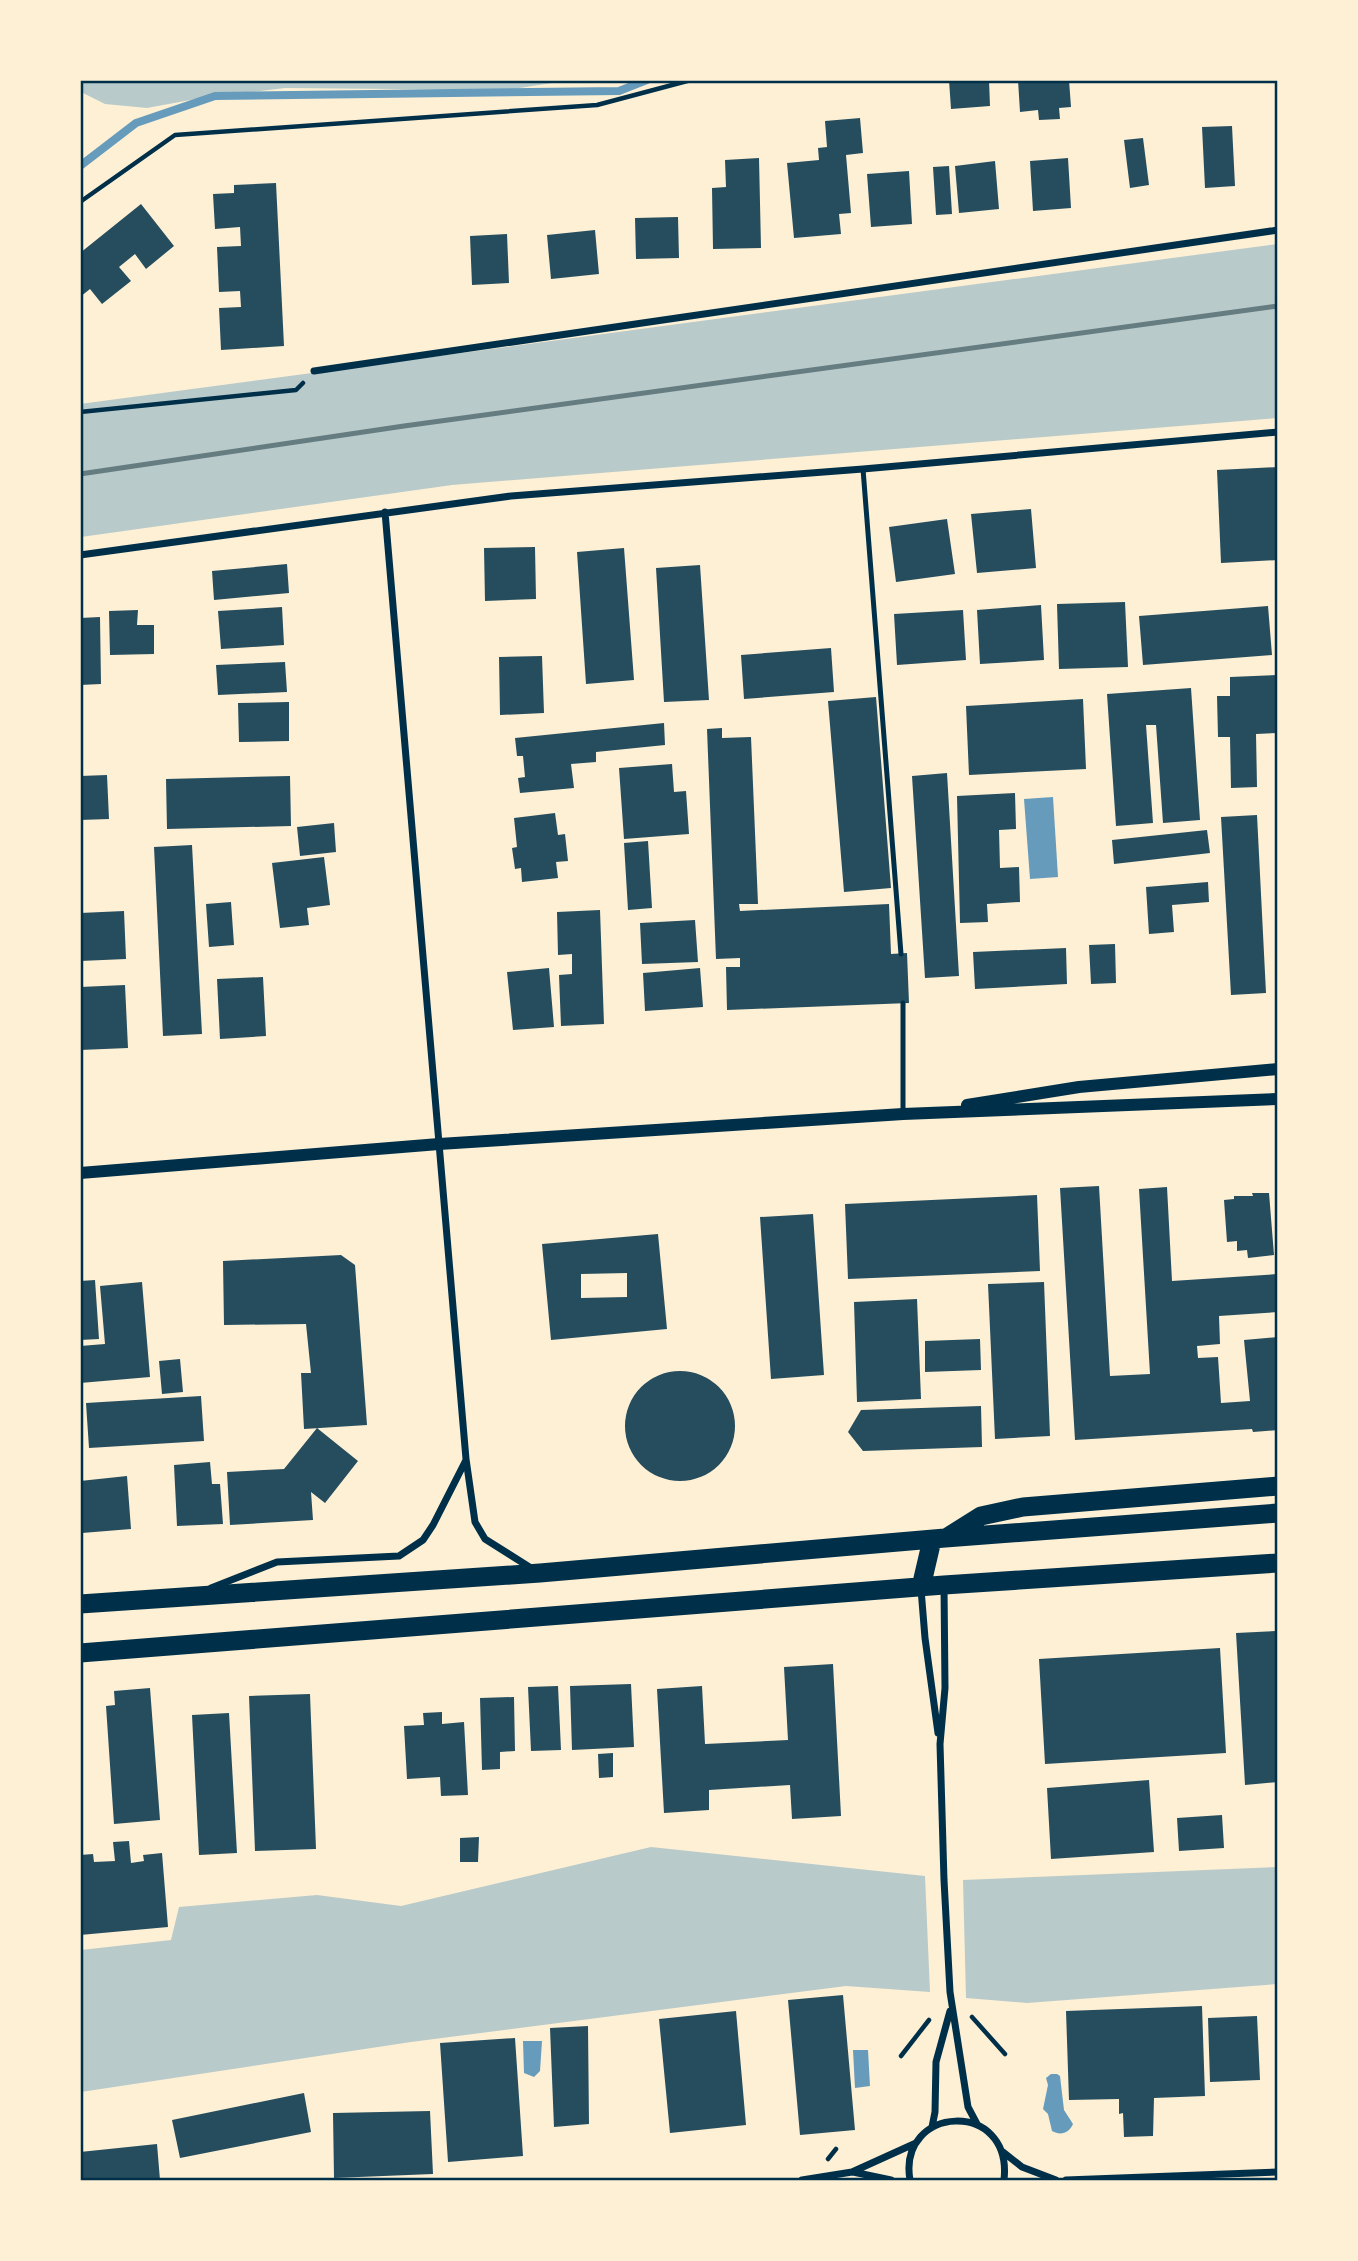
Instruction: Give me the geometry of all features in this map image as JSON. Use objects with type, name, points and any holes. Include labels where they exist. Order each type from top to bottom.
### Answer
[{"type":"highway","points":[[921,1587],[939,1539],[967,1523],[1000,1510],[1278,1486]]},
{"type":"highway","points":[[80,1604],[540,1573],[1278,1513]]},
{"type":"highway","points":[[939,1539],[944,1585]]},
{"type":"highway","points":[[80,1653],[944,1585],[1278,1563]]},
{"type":"street","points":[[314,371],[1278,230]]},
{"type":"street","points":[[80,555],[511,496],[863,469],[1278,432]]},
{"type":"street","points":[[385,512],[466,1459],[475,1522],[485,1539],[540,1573]]},
{"type":"street","points":[[909,1114],[1079,1087],[1278,1069]]},
{"type":"street","points":[[80,1173],[439,1144],[909,1114],[1278,1099]]},
{"type":"street","points":[[187,1597],[277,1562],[399,1556],[423,1540],[466,1459]]},
{"type":"street","points":[[940,1744],[945,1688],[944,1585]]},
{"type":"street","points":[[921,1587],[925,1638],[940,1744],[951,2006],[968,2106],[977,2124],[996,2140],[1003,2152],[1006,2166],[1004,2180]]},
{"type":"street","points":[[932,2127],[936,2062],[951,2006]]},
{"type":"street","points":[[910,2180],[910,2156],[923,2133],[947,2121],[962,2120],[977,2124]]},
{"type":"street","points":[[802,2180],[852,2172],[916,2143]]},
{"type":"street","points":[[1003,2152],[1022,2167],[1056,2180]]},
{"type":"street","points":[[852,2172],[891,2180]]},
{"type":"street","points":[[1066,2180],[1278,2172]]},
{"type":"lane","points":[[863,469],[901,954]]},
{"type":"lane","points":[[903,1003],[909,1114]]},
{"type":"path","points":[[80,202],[175,135],[597,104],[691,80]]},
{"type":"path","points":[[80,412],[296,390],[314,371]]},
{"type":"shaded area","points":[[81,80],[565,81],[507,90],[285,88],[201,98],[147,108],[105,104],[81,92]]},
{"type":"shaded area","points":[[1277,244],[1277,418],[452,485],[81,537],[80,404]]},
{"type":"shaded area","points":[[651,1847],[925,1876],[930,1992],[846,1986],[411,2042],[81,2092],[81,1950],[171,1940],[179,1907],[317,1895],[401,1906]]},
{"type":"shaded area","points":[[1277,1867],[1277,1984],[1027,2003],[966,1998],[963,1880]]},
{"type":"water","points":[[1053,797],[1058,877],[1030,879],[1024,799]]},
{"type":"water","points":[[523,2041],[542,2041],[540,2071],[534,2077],[524,2073]]},
{"type":"water","points":[[853,2050],[868,2050],[870,2086],[855,2088]]},
{"type":"water","points":[[1051,2074],[1060,2076],[1064,2110],[1073,2124],[1064,2133],[1052,2131],[1048,2114],[1043,2109],[1048,2085],[1046,2078]]},
{"type":"building","points":[[949,80],[989,80],[990,106],[951,109]]},
{"type":"building","points":[[1018,80],[1069,80],[1071,107],[1059,108],[1060,119],[1039,120],[1038,110],[1020,112]]},
{"type":"building","points":[[860,118],[863,153],[846,155],[851,213],[839,214],[841,234],[794,238],[787,163],[819,160],[818,148],[827,147],[825,121]]},
{"type":"building","points":[[1232,126],[1235,186],[1205,188],[1202,127]]},
{"type":"building","points":[[1143,138],[1149,185],[1130,188],[1124,140]]},
{"type":"building","points":[[759,158],[761,248],[713,249],[712,188],[726,187],[725,160]]},
{"type":"building","points":[[1068,158],[1071,208],[1033,211],[1030,161]]},
{"type":"building","points":[[995,161],[999,209],[959,213],[955,166]]},
{"type":"building","points":[[949,166],[952,214],[936,215],[933,167]]},
{"type":"building","points":[[909,171],[912,224],[871,227],[867,174]]},
{"type":"building","points":[[276,183],[284,346],[221,350],[219,308],[241,307],[240,291],[219,292],[217,247],[241,246],[240,227],[215,229],[213,194],[234,193],[234,185]]},
{"type":"building","points":[[141,204],[174,246],[146,269],[135,254],[119,267],[131,281],[102,304],[90,289],[80,297],[80,253]]},
{"type":"building","points":[[678,217],[679,258],[636,259],[635,218]]},
{"type":"building","points":[[595,230],[599,274],[551,279],[547,235]]},
{"type":"building","points":[[507,234],[509,283],[472,285],[470,236]]},
{"type":"building","points":[[1278,467],[1278,560],[1221,563],[1217,470]]},
{"type":"building","points":[[1031,509],[1036,568],[977,573],[971,514]]},
{"type":"building","points":[[947,519],[955,574],[896,582],[889,527]]},
{"type":"building","points":[[535,547],[536,599],[485,601],[484,548]]},
{"type":"building","points":[[624,548],[634,680],[586,684],[577,552]]},
{"type":"building","points":[[287,564],[289,593],[214,600],[212,571]]},
{"type":"building","points":[[700,565],[709,700],[664,702],[656,568]]},
{"type":"building","points":[[1125,602],[1128,667],[1059,669],[1057,604]]},
{"type":"building","points":[[1041,605],[1044,660],[980,664],[977,610]]},
{"type":"building","points":[[1268,606],[1272,655],[1143,665],[1139,616]]},
{"type":"building","points":[[282,607],[284,645],[221,649],[218,611]]},
{"type":"building","points":[[138,610],[137,625],[154,625],[154,654],[110,655],[109,611]]},
{"type":"building","points":[[963,610],[966,660],[897,665],[894,614]]},
{"type":"building","points":[[100,617],[101,684],[80,685],[80,618]]},
{"type":"building","points":[[831,648],[834,692],[744,699],[741,655]]},
{"type":"building","points":[[542,656],[544,713],[500,715],[499,657]]},
{"type":"building","points":[[285,662],[287,692],[218,695],[216,665]]},
{"type":"building","points":[[1278,675],[1278,733],[1256,734],[1257,787],[1231,788],[1230,737],[1218,737],[1217,696],[1230,696],[1230,677]]},
{"type":"building","points":[[1191,688],[1200,820],[1163,823],[1156,725],[1146,725],[1153,823],[1116,826],[1107,694]]},
{"type":"building","points":[[876,697],[891,888],[844,892],[828,701]]},
{"type":"building","points":[[1083,699],[1086,769],[969,775],[966,706]]},
{"type":"building","points":[[289,702],[289,741],[239,742],[238,703]]},
{"type":"building","points":[[664,723],[665,745],[596,752],[596,762],[571,764],[574,788],[520,793],[518,778],[525,777],[523,756],[517,756],[515,738]]},
{"type":"building","points":[[722,728],[722,738],[751,737],[758,904],[739,904],[740,911],[889,904],[891,954],[907,953],[909,1003],[727,1010],[726,967],[740,967],[740,958],[716,959],[707,729]]},
{"type":"building","points":[[672,764],[674,792],[686,791],[689,834],[624,839],[619,768]]},
{"type":"building","points":[[947,773],[959,976],[925,978],[912,776]]},
{"type":"building","points":[[107,775],[109,819],[80,820],[80,776]]},
{"type":"building","points":[[290,776],[291,826],[167,829],[166,779]]},
{"type":"building","points":[[1015,793],[1016,829],[999,830],[1000,868],[1019,867],[1020,902],[987,904],[988,922],[960,923],[957,796]]},
{"type":"building","points":[[555,813],[558,835],[565,834],[568,861],[556,862],[558,878],[522,882],[521,868],[515,869],[512,848],[517,847],[514,818]]},
{"type":"building","points":[[1257,815],[1266,993],[1231,995],[1221,817]]},
{"type":"building","points":[[334,823],[336,852],[300,856],[297,827]]},
{"type":"building","points":[[1207,830],[1210,853],[1114,864],[1112,840]]},
{"type":"building","points":[[648,841],[652,908],[628,910],[624,843]]},
{"type":"building","points":[[192,845],[202,1034],[163,1036],[154,847]]},
{"type":"building","points":[[324,857],[330,905],[307,908],[309,925],[280,928],[272,863]]},
{"type":"building","points":[[1208,882],[1209,902],[1172,905],[1174,932],[1149,934],[1146,887]]},
{"type":"building","points":[[231,902],[234,945],[209,947],[206,904]]},
{"type":"building","points":[[600,910],[604,1024],[561,1026],[559,975],[572,974],[572,954],[558,955],[557,912]]},
{"type":"building","points":[[124,911],[126,959],[80,961],[80,913]]},
{"type":"building","points":[[695,920],[698,962],[642,964],[640,923]]},
{"type":"building","points":[[1115,944],[1116,983],[1091,984],[1089,945]]},
{"type":"building","points":[[1066,948],[1067,984],[975,989],[973,952]]},
{"type":"building","points":[[549,968],[554,1027],[513,1030],[507,972]]},
{"type":"building","points":[[700,968],[703,1007],[645,1011],[643,973]]},
{"type":"building","points":[[263,977],[266,1036],[220,1039],[217,979]]},
{"type":"building","points":[[125,985],[128,1048],[80,1050],[80,987]]},
{"type":"building","points":[[1099,1186],[1110,1376],[1150,1374],[1139,1189],[1167,1187],[1172,1281],[1278,1274],[1278,1312],[1219,1316],[1220,1344],[1197,1346],[1198,1358],[1218,1357],[1221,1403],[1250,1401],[1244,1340],[1278,1337],[1278,1430],[1253,1432],[1252,1429],[1075,1440],[1060,1188]]},
{"type":"building","points":[[1252,1193],[1269,1193],[1274,1255],[1248,1258],[1247,1250],[1237,1251],[1237,1241],[1227,1242],[1224,1200],[1234,1199],[1234,1196],[1253,1196]]},
{"type":"building","points":[[1037,1195],[1040,1271],[848,1279],[845,1204]]},
{"type":"building","points":[[813,1214],[824,1375],[771,1379],[760,1217]]},
{"type":"building","points":[[658,1234],[667,1329],[551,1340],[542,1244]],"holes":[[[627,1273],[627,1297],[581,1298],[581,1274]]]},
{"type":"building","points":[[341,1255],[355,1265],[367,1425],[304,1429],[301,1373],[311,1373],[306,1324],[224,1325],[223,1261]]},
{"type":"building","points":[[95,1280],[99,1339],[80,1340],[80,1281]]},
{"type":"building","points":[[142,1282],[150,1377],[80,1383],[80,1346],[105,1344],[100,1286]]},
{"type":"building","points":[[1044,1282],[1050,1436],[995,1439],[988,1284]]},
{"type":"building","points":[[917,1299],[921,1399],[857,1402],[854,1302]]},
{"type":"building","points":[[980,1339],[981,1370],[925,1372],[925,1341]]},
{"type":"building","points":[[180,1359],[183,1392],[162,1394],[159,1361]]},
{"type":"building","points":[[680,1371],[701,1375],[719,1387],[731,1405],[735,1426],[731,1447],[719,1465],[701,1477],[680,1481],[659,1477],[641,1465],[629,1447],[625,1426],[629,1405],[641,1387],[659,1375]]},
{"type":"building","points":[[201,1396],[204,1441],[89,1448],[86,1403]]},
{"type":"building","points":[[981,1406],[982,1447],[863,1451],[848,1432],[861,1410]]},
{"type":"building","points":[[317,1428],[358,1461],[325,1503],[311,1492],[313,1520],[230,1525],[227,1472],[284,1469]]},
{"type":"building","points":[[210,1462],[212,1484],[220,1484],[223,1524],[177,1526],[174,1465]]},
{"type":"building","points":[[127,1476],[131,1529],[82,1533],[80,1481]]},
{"type":"building","points":[[1276,1631],[1278,1782],[1245,1785],[1236,1633]]},
{"type":"building","points":[[1220,1648],[1226,1753],[1045,1764],[1039,1659]]},
{"type":"building","points":[[833,1664],[841,1816],[792,1819],[790,1785],[709,1790],[709,1810],[664,1813],[657,1689],[702,1686],[705,1744],[788,1740],[784,1667]]},
{"type":"building","points":[[631,1684],[634,1747],[572,1750],[570,1686]]},
{"type":"building","points":[[558,1686],[561,1750],[531,1751],[528,1687]]},
{"type":"building","points":[[150,1688],[160,1820],[114,1824],[106,1706],[115,1705],[114,1691]]},
{"type":"building","points":[[310,1694],[316,1849],[255,1851],[249,1696]]},
{"type":"building","points":[[514,1697],[515,1751],[500,1752],[500,1769],[482,1770],[480,1698]]},
{"type":"building","points":[[442,1712],[442,1724],[464,1722],[468,1795],[441,1796],[440,1777],[407,1779],[404,1726],[424,1725],[423,1713]]},
{"type":"building","points":[[229,1713],[237,1853],[199,1855],[192,1715]]},
{"type":"building","points":[[613,1753],[613,1777],[599,1778],[598,1754]]},
{"type":"building","points":[[1149,1780],[1154,1852],[1051,1859],[1047,1788]]},
{"type":"building","points":[[1222,1815],[1224,1848],[1179,1851],[1177,1818]]},
{"type":"building","points":[[479,1837],[478,1862],[460,1862],[460,1838]]},
{"type":"building","points":[[129,1841],[131,1863],[144,1861],[143,1855],[162,1853],[168,1927],[80,1935],[80,1855],[93,1854],[94,1862],[115,1861],[113,1842]]},
{"type":"building","points":[[843,1995],[855,2130],[800,2135],[788,2000]]},
{"type":"building","points":[[1202,2006],[1205,2096],[1154,2098],[1153,2136],[1124,2137],[1123,2113],[1119,2114],[1119,2099],[1069,2100],[1066,2011]]},
{"type":"building","points":[[736,2011],[746,2125],[670,2133],[659,2019]]},
{"type":"building","points":[[1257,2016],[1260,2080],[1210,2082],[1208,2018]]},
{"type":"building","points":[[588,2026],[589,2124],[554,2127],[550,2028]]},
{"type":"building","points":[[515,2038],[523,2156],[448,2162],[440,2043]]},
{"type":"building","points":[[304,2093],[311,2132],[180,2158],[172,2120]]},
{"type":"building","points":[[430,2111],[433,2174],[334,2178],[333,2113]]},
{"type":"building","points":[[157,2144],[160,2180],[80,2180],[80,2152]]},
{"type":"waterway","points":[[80,166],[136,123],[215,96],[619,91],[647,80]]},
{"type":"railway","points":[[80,474],[404,426],[1278,306]]}]
